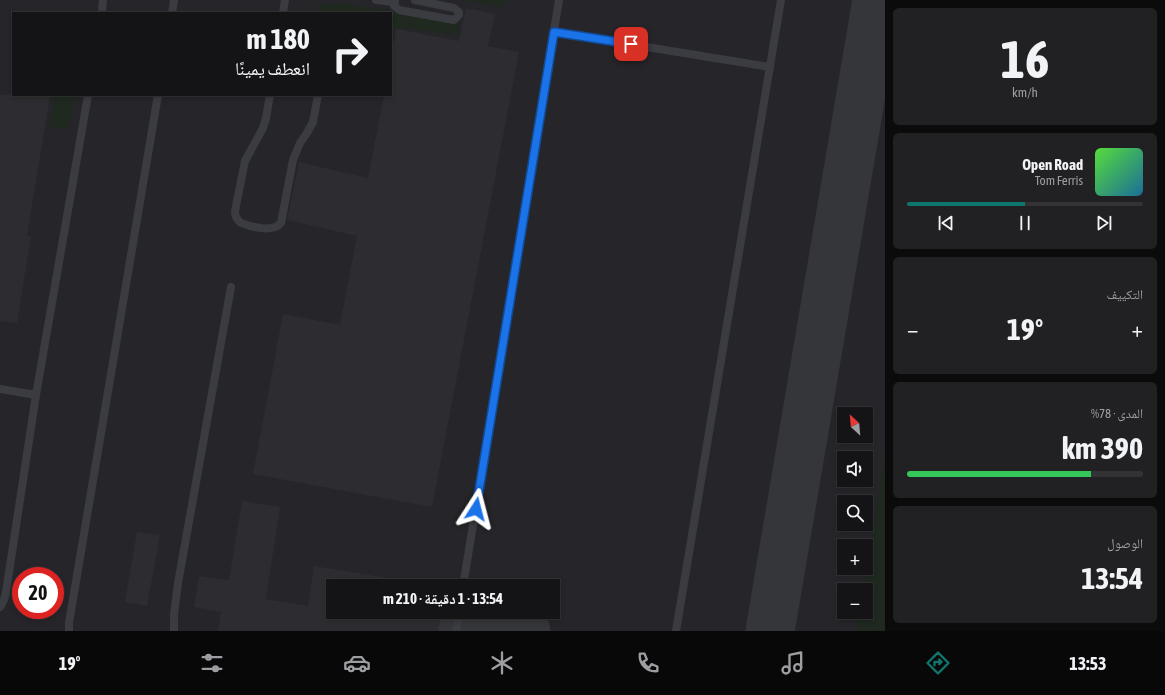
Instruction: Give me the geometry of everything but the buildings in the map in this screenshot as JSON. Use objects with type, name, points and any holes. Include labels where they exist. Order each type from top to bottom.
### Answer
[{"type":"lane","points":[[102,12],[104,0]]},
{"type":"lane","points":[[172,12],[174,0]]},
{"type":"lane","points":[[283,12],[285,0]]},
{"type":"lane","points":[[376,0],[395,1],[394,6],[399,10],[454,20],[459,15],[459,12],[454,8],[415,0]]},
{"type":"lane","points":[[464,579],[559,0]]},
{"type":"lane","points":[[676,631],[780,0]]},
{"type":"lane","points":[[554,32],[770,67]]},
{"type":"lane","points":[[0,607],[6,592],[36,395],[88,96]]},
{"type":"lane","points":[[69,631],[69,623],[158,96]]},
{"type":"lane","points":[[270,96],[263,128],[244,165],[235,216],[241,223],[271,228],[275,228],[280,223],[293,160],[300,143],[313,122],[318,96]]},
{"type":"lane","points":[[174,631],[174,614],[178,583],[231,287]]},
{"type":"lane","points":[[0,389],[36,395]]},
{"type":"lane","points":[[456,631],[458,619]]},
{"type":"shaded area","points":[[0,0],[885,0],[885,631],[0,631]]},
{"type":"green space","points":[[460,0],[505,0],[503,7]]},
{"type":"green space","points":[[344,3],[459,22],[459,35],[392,27],[392,12],[322,12],[316,5]]},
{"type":"green space","points":[[55,96],[75,96],[68,130],[49,127]]},
{"type":"green space","points":[[885,455],[885,631],[856,631],[858,619],[873,619],[873,583],[864,583],[865,575],[873,575],[873,539],[871,539]]},
{"type":"taxiway","points":[[770,631],[877,0]]},
{"type":"taxiway","points":[[463,619],[526,631]]},
{"type":"route","points":[[476,509],[554,32],[631,44]]}]
